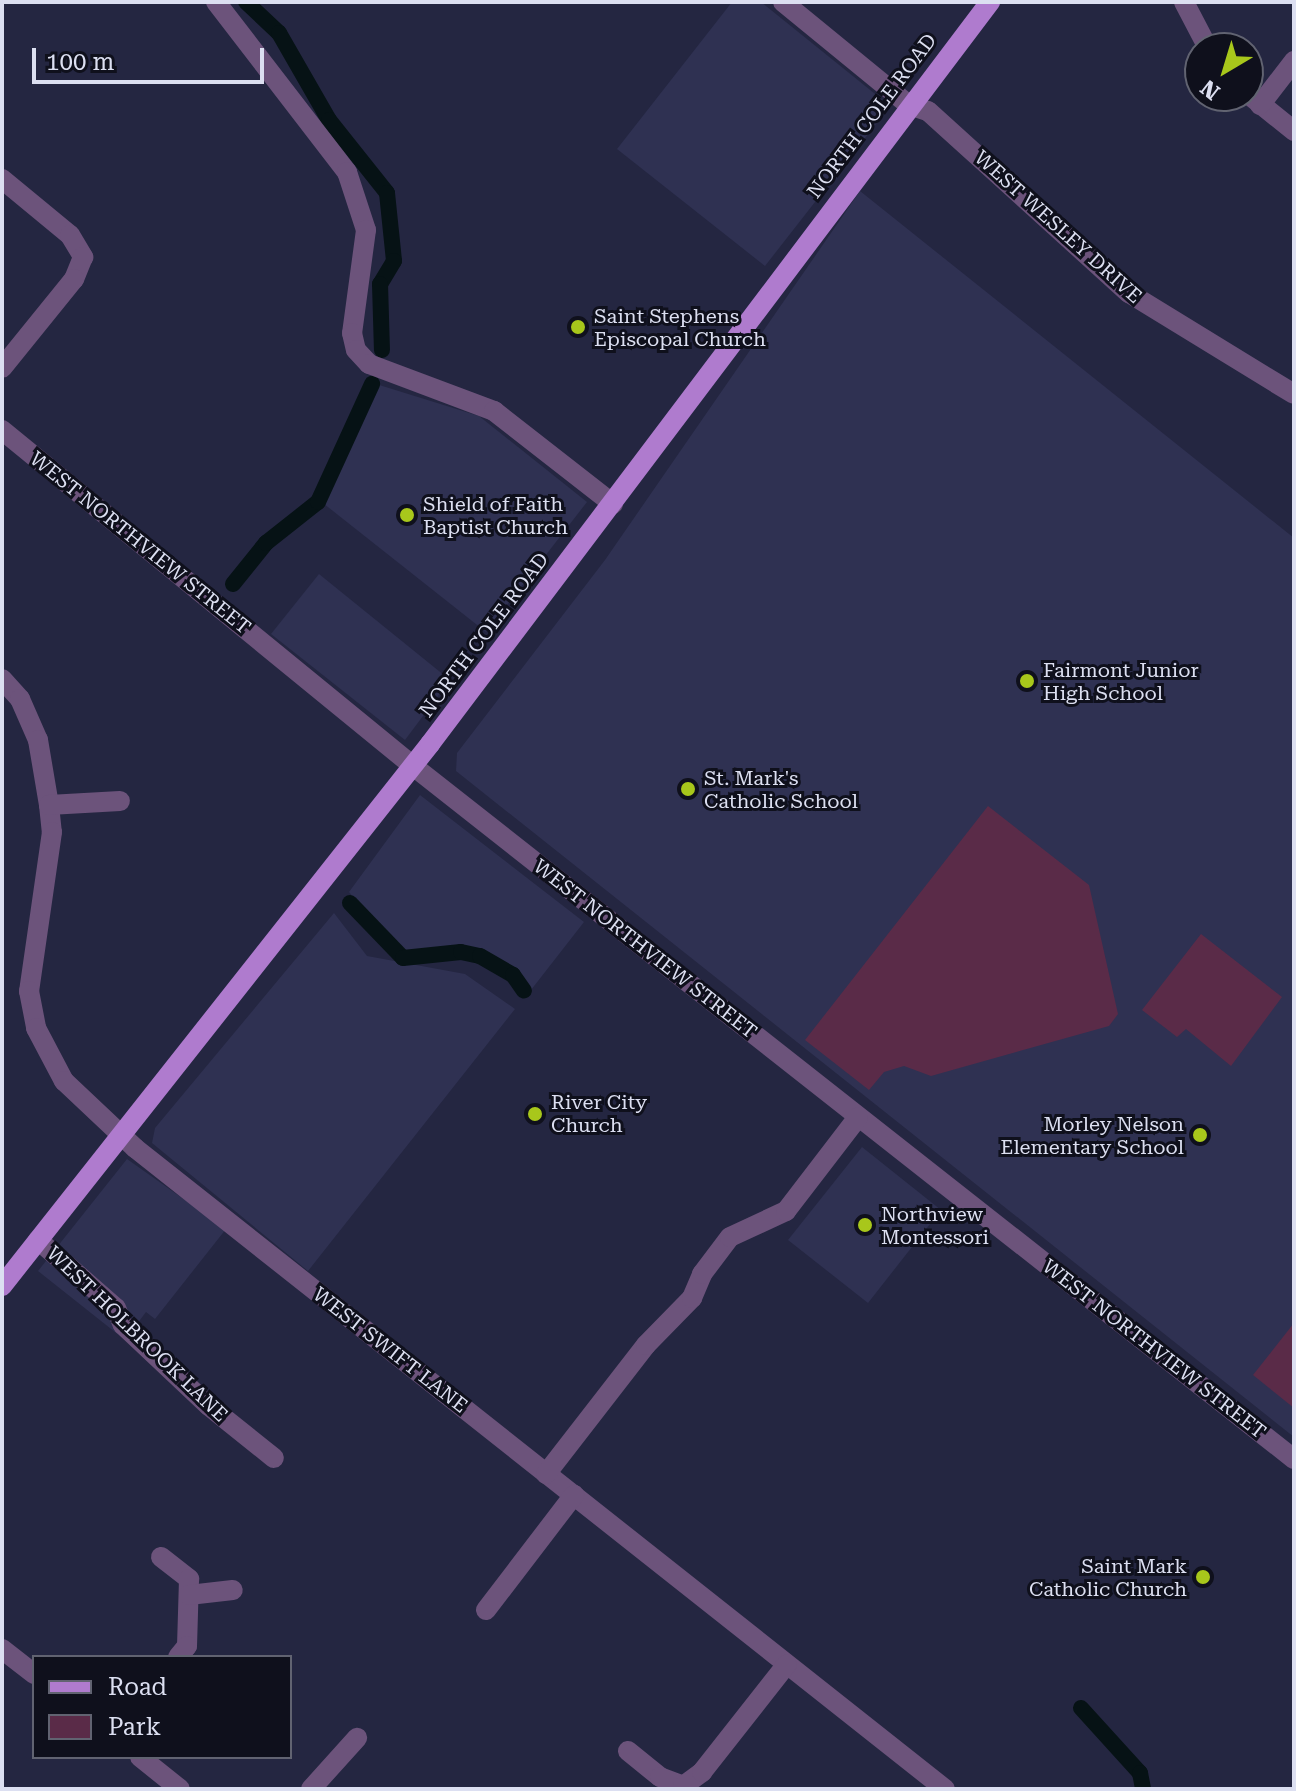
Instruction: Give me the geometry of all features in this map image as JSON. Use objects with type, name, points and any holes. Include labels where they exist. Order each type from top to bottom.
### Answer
[{"type":"main road","name":"NORTH COLE ROAD","points":[[2,1286],[413,766],[613,504],[909,105],[990,2]]},
{"type":"street","points":[[216,2],[347,172],[366,230],[352,333],[356,350],[369,364],[466,396],[494,411],[613,504]]},
{"type":"street","name":"WEST WESLEY DRIVE","points":[[783,2],[909,105],[928,111],[1129,293],[1294,394]]},
{"type":"street","points":[[1184,2],[1200,32]]},
{"type":"street","points":[[1264,90],[1294,61]]},
{"type":"street","points":[[1264,107],[1294,131]]},
{"type":"street","points":[[2,179],[70,235],[83,257],[74,279],[2,368]]},
{"type":"street","name":"WEST NORTHVIEW STREET","points":[[2,430],[413,766],[1294,1459]]},
{"type":"street","name":"WEST SWIFT LANE","points":[[2,679],[20,699],[38,740],[49,805],[52,832],[29,991],[36,1028],[64,1081],[121,1135],[945,1789]]},
{"type":"street","points":[[49,805],[120,801]]},
{"type":"street","points":[[546,1474],[646,1345],[692,1298],[702,1274],[730,1237],[786,1211],[858,1117]]},
{"type":"street","name":"WEST HOLBROOK LANE","points":[[38,1240],[116,1308],[123,1325],[209,1406],[274,1458]]},
{"type":"street","points":[[486,1610],[574,1495]]},
{"type":"street","points":[[161,1557],[189,1579],[187,1646],[180,1655]]},
{"type":"street","points":[[189,1595],[233,1590]]},
{"type":"street","points":[[2,1649],[32,1672]]},
{"type":"street","points":[[628,1751],[660,1777],[683,1786],[702,1772],[787,1664]]},
{"type":"street","points":[[311,1789],[357,1738]]},
{"type":"street","points":[[142,1759],[180,1789]]},
{"type":"shaded area","points":[[732,2],[761,2],[890,106],[765,266],[617,149]]},
{"type":"shaded area","name":"Fairmont Junior High School","points":[[860,191],[1294,538],[1294,1437],[456,771],[457,753],[605,560]]},
{"type":"shaded area","points":[[376,384],[479,416],[587,502],[486,632],[314,496]]},
{"type":"shaded area","points":[[319,574],[450,680],[405,740],[271,634]]},
{"type":"shaded area","points":[[420,795],[584,922],[531,990],[518,970],[463,949],[399,953],[349,892]]},
{"type":"shaded area","points":[[334,913],[367,956],[465,974],[515,1009],[308,1271],[152,1143],[155,1128]]},
{"type":"shaded area","name":"Northview Montessori","points":[[862,1147],[941,1210],[868,1303],[788,1240]]},
{"type":"shaded area","points":[[127,1159],[226,1229],[155,1319],[146,1312],[125,1340],[38,1271]]},
{"type":"green space","points":[[988,806],[1089,885],[1118,1014],[1109,1026],[931,1076],[904,1066],[884,1072],[869,1090],[805,1040]]},
{"type":"green space","points":[[1201,934],[1282,997],[1231,1066],[1186,1029],[1177,1037],[1142,1010]]},
{"type":"green space","points":[[1294,1323],[1294,1408],[1253,1375]]},
{"type":"waterway","points":[[246,2],[279,33],[329,120],[387,193],[394,261],[380,284],[382,350]]},
{"type":"waterway","points":[[233,584],[266,543],[318,502],[372,384]]},
{"type":"waterway","points":[[350,903],[403,958],[461,952],[480,956],[513,975],[524,991]]},
{"type":"waterway","points":[[1081,1708],[1140,1773],[1143,1789]]},
{"type":"place","name":"Saint Stephens Episcopal Church","points":[[578,327]]},
{"type":"place","name":"Shield of Faith Baptist Church","points":[[407,515]]},
{"type":"place","name":"Fairmont Junior High School","points":[[1027,681]]},
{"type":"place","name":"St. Mark's Catholic School","points":[[688,789]]},
{"type":"place","name":"River City Church","points":[[535,1114]]},
{"type":"place","name":"Morley Nelson Elementary School","points":[[1200,1135]]},
{"type":"place","name":"Northview Montessori","points":[[865,1225]]},
{"type":"place","name":"Saint Mark Catholic Church","points":[[1203,1577]]}]
